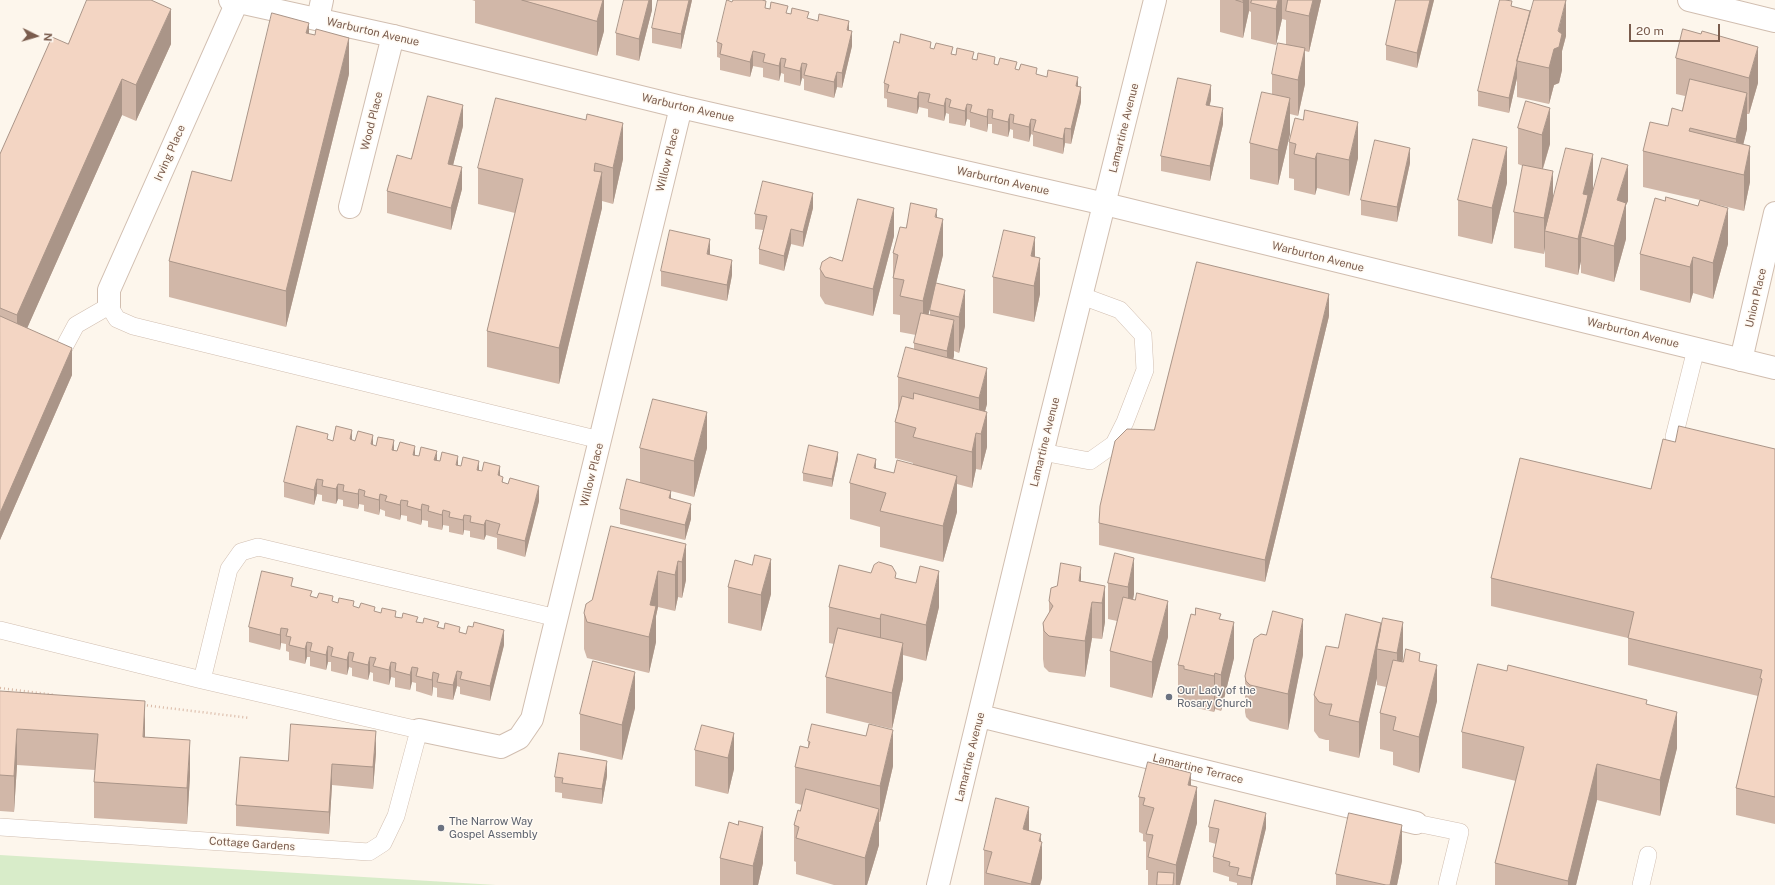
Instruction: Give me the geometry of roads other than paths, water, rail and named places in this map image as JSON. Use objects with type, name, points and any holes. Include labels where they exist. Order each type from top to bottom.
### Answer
[{"type":"street","name":"Lamartine Avenue","points":[[938,885],[980,716],[1042,452],[1155,0]]},
{"type":"street","points":[[1688,0],[1775,21]]},
{"type":"street","name":"Warburton Avenue","points":[[234,1],[320,9],[393,36],[681,107],[1105,204],[1775,368]]},
{"type":"street","name":"Irving Place","points":[[110,306],[109,290],[234,1]]},
{"type":"street","name":"Wood Place","points":[[350,207],[393,36]]},
{"type":"street","name":"Willow Place","points":[[419,730],[501,747],[520,738],[532,719],[681,107]]},
{"type":"street","name":"Union Place","points":[[1742,360],[1775,213]]},
{"type":"street","name":"Lamartine Terrace","points":[[980,716],[1416,823]]},
{"type":"lane","points":[[1042,452],[1090,462],[1114,444],[1126,422],[1145,370],[1143,335],[1120,310],[1082,296]]},
{"type":"lane","points":[[54,367],[76,325],[110,306],[117,319],[133,326],[600,440]]},
{"type":"lane","points":[[1696,349],[1674,437],[1713,446]]},
{"type":"lane","points":[[202,680],[229,569],[241,552],[258,547],[557,618]]},
{"type":"lane","points":[[0,630],[202,680],[419,730]]},
{"type":"lane","name":"Cottage Gardens","points":[[0,827],[369,852],[383,844],[396,816],[412,761],[419,730]]},
{"type":"lane","points":[[1416,823],[1460,832],[1447,885]]},
{"type":"lane","points":[[1641,885],[1648,855]]},
{"type":"place","name":"Our Lady of the Rosary Church","points":[[1169,697]]},
{"type":"place","name":"The Narrow Way Gospel Assembly","points":[[441,828]]}]
